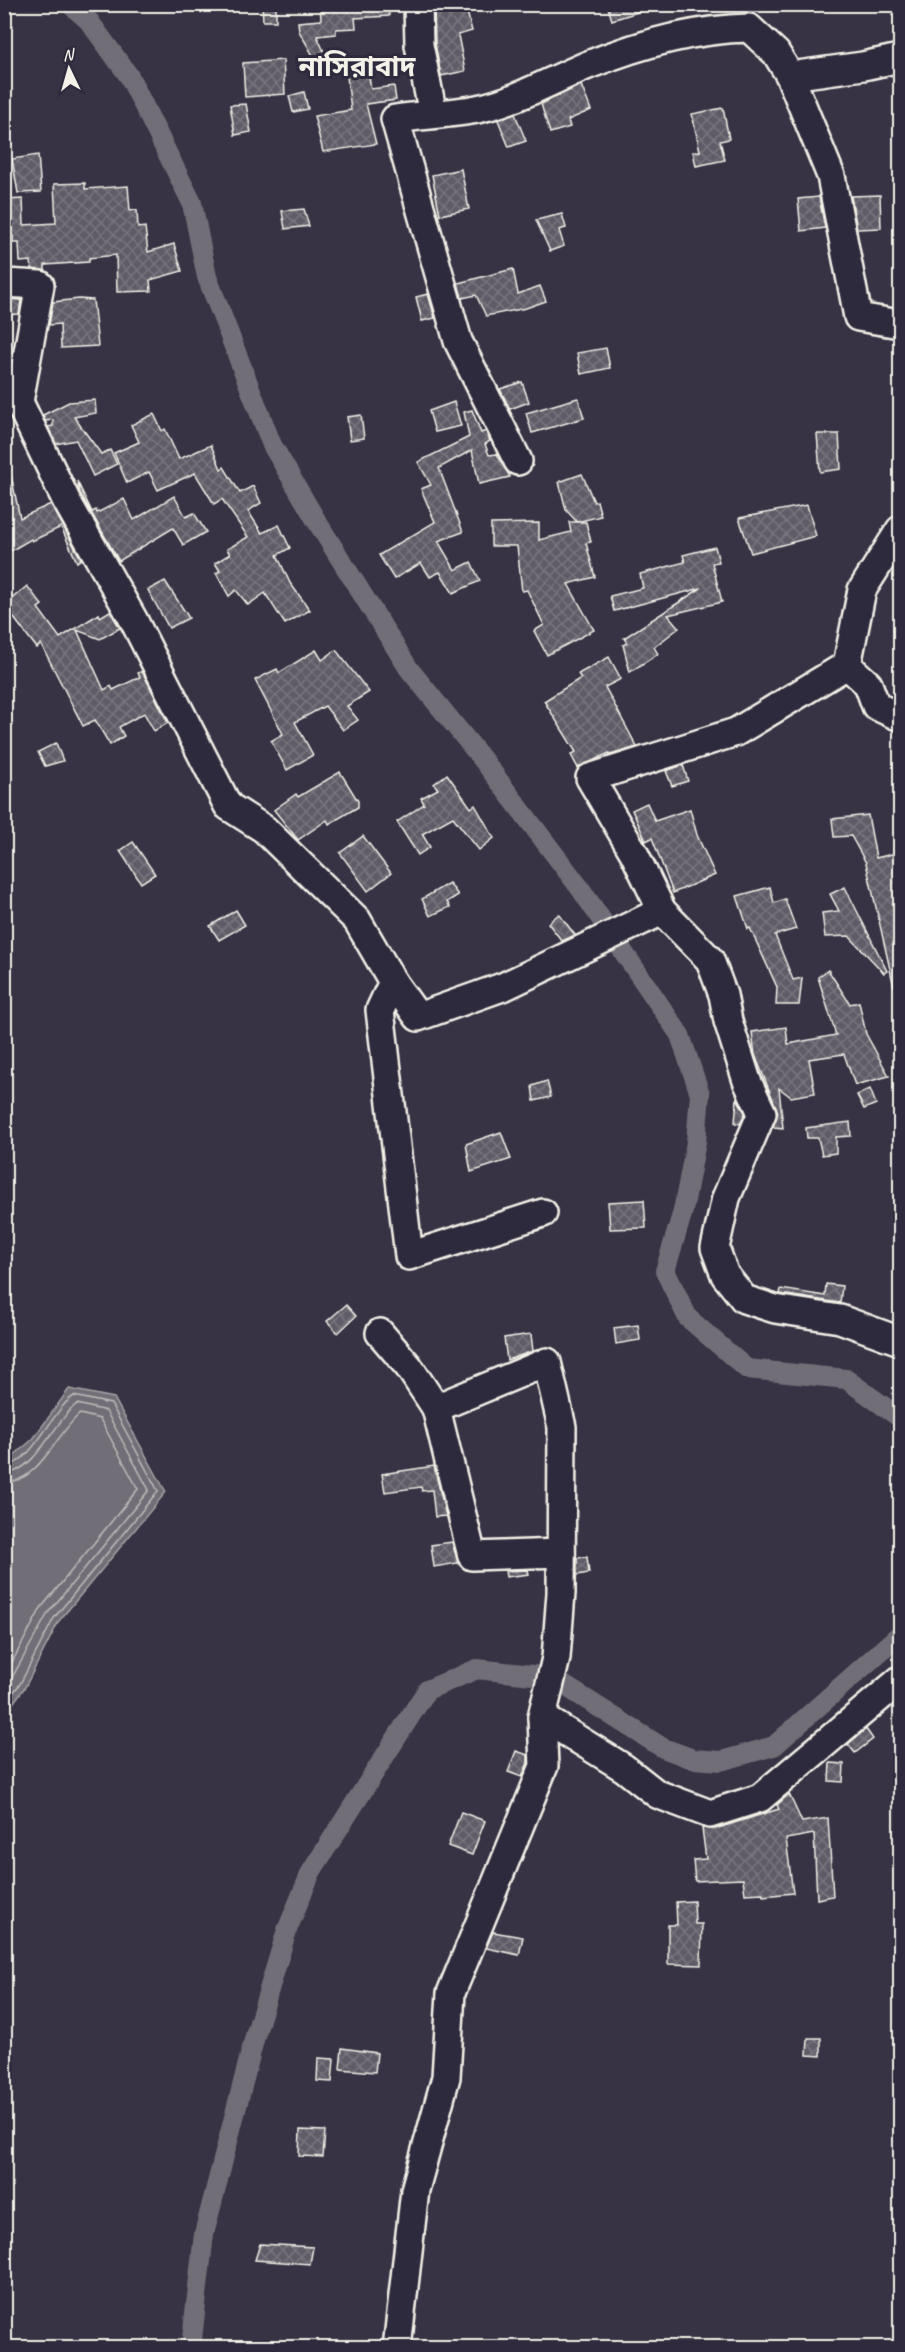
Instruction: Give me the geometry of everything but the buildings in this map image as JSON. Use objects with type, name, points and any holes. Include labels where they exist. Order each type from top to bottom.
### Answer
[{"type":"street","points":[[418,4],[419,45],[433,114]]},
{"type":"street","points":[[518,461],[458,341],[395,119],[478,109],[549,84],[588,65],[666,39],[713,29],[749,28],[776,53],[790,76],[831,176],[858,317],[900,324]]},
{"type":"street","points":[[790,76],[863,66],[900,58]]},
{"type":"street","points":[[4,283],[40,285],[19,402],[66,500],[133,619],[228,806],[264,829],[357,920],[393,982],[418,1017],[505,986],[662,911]]},
{"type":"street","points":[[900,530],[862,590],[847,665],[736,732],[590,778],[634,853],[662,911],[710,960],[723,995],[728,1021],[747,1081],[762,1113],[726,1197],[715,1248],[725,1275],[744,1299],[775,1309],[840,1319],[900,1341]]},
{"type":"street","points":[[847,665],[868,684],[876,706],[900,717]]},
{"type":"street","points":[[393,982],[380,1010],[409,1256],[543,1213]]},
{"type":"street","points":[[380,1333],[409,1367],[436,1408],[472,1556],[561,1553]]},
{"type":"street","points":[[397,2348],[415,2190],[446,2077],[451,1993],[544,1766],[542,1717],[556,1658],[561,1553],[562,1427],[547,1362],[436,1408]]},
{"type":"street","points":[[542,1717],[624,1768],[657,1794],[710,1814],[760,1798],[900,1680]]},
{"type":"water","points":[[69,1389],[114,1398],[166,1492],[59,1621],[25,1687],[5,1714],[5,1463],[33,1439]]},
{"type":"waterway","points":[[70,4],[89,21],[129,76],[192,203],[207,277],[272,445],[316,520],[409,669],[483,760],[580,888],[680,1035],[700,1094],[696,1142],[683,1211],[665,1271],[688,1318],[747,1369],[846,1379],[900,1418]]},
{"type":"waterway","points":[[191,2348],[204,2234],[255,2036],[287,1930],[311,1872],[427,1690],[477,1669],[551,1677],[663,1748],[693,1759],[721,1761],[774,1746],[900,1634]]},
{"type":"district","name":"নাসিরাবাদ","points":[[357,66]]}]
